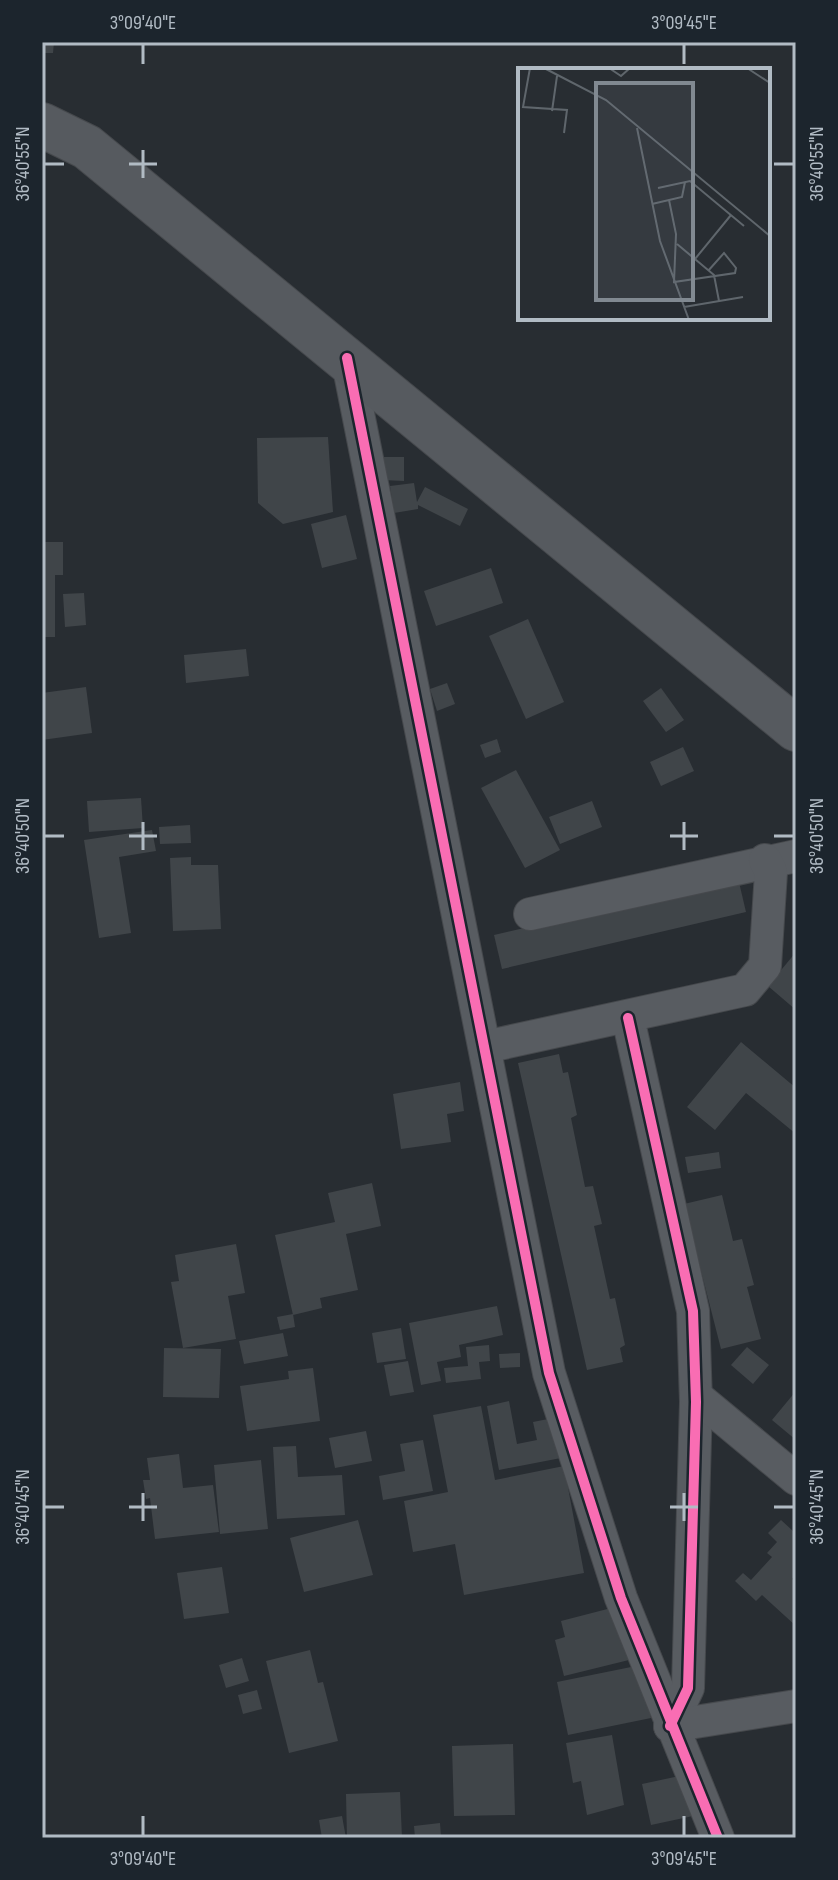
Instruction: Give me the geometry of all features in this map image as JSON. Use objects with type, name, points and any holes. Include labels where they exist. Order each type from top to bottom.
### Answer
[{"type":"main road","points":[[42,125],[87,147],[796,729]]},
{"type":"street","points":[[347,358],[549,1373],[621,1598],[670,1726],[718,1838]]},
{"type":"street","points":[[485,1047],[745,990],[765,966],[771,872],[781,858]]},
{"type":"street","points":[[530,914],[781,858]]},
{"type":"street","points":[[628,1018],[693,1311],[696,1396],[688,1688],[670,1726]]},
{"type":"street","points":[[696,1396],[796,1479]]},
{"type":"street","points":[[670,1726],[796,1706]]},
{"type":"building","points":[[42,42],[54,42],[53,53],[42,53]]},
{"type":"building","points":[[328,437],[333,512],[283,524],[258,503],[257,438]]},
{"type":"building","points":[[384,457],[404,457],[404,481],[383,480]]},
{"type":"building","points":[[414,483],[417,502],[425,487],[468,509],[460,526],[418,505],[418,509],[394,513],[390,486]]},
{"type":"building","points":[[346,515],[357,559],[322,568],[311,524]]},
{"type":"building","points":[[42,542],[63,542],[63,575],[55,575],[55,637],[42,637]]},
{"type":"building","points":[[491,568],[503,603],[436,626],[424,591]]},
{"type":"building","points":[[84,593],[86,625],[65,627],[63,594]]},
{"type":"building","points":[[528,619],[564,702],[526,719],[489,636]]},
{"type":"building","points":[[246,649],[249,676],[186,683],[184,655]]},
{"type":"building","points":[[447,683],[455,704],[437,711],[430,689]]},
{"type":"building","points":[[86,687],[92,733],[42,740],[42,693]]},
{"type":"building","points":[[661,688],[684,720],[666,732],[643,701]]},
{"type":"building","points":[[497,739],[501,752],[485,758],[480,745]]},
{"type":"building","points":[[683,747],[694,771],[661,786],[650,762]]},
{"type":"building","points":[[516,770],[560,850],[525,868],[481,788]]},
{"type":"building","points":[[141,798],[143,828],[89,832],[87,801]]},
{"type":"building","points":[[592,801],[602,827],[560,844],[549,817]]},
{"type":"building","points":[[190,825],[191,843],[160,844],[159,827]]},
{"type":"building","points":[[152,830],[156,851],[119,857],[131,933],[99,938],[84,840]]},
{"type":"building","points":[[191,857],[191,865],[218,865],[221,929],[173,931],[170,858]]},
{"type":"building","points":[[738,878],[746,912],[502,969],[494,935]]},
{"type":"building","points":[[796,952],[796,1010],[768,986]]},
{"type":"building","points":[[741,1042],[796,1088],[796,1134],[746,1093],[715,1130],[687,1107]]},
{"type":"building","points":[[559,1054],[563,1073],[568,1072],[577,1115],[571,1118],[585,1187],[593,1186],[602,1224],[594,1226],[610,1299],[615,1298],[625,1345],[620,1348],[623,1362],[587,1370],[518,1063]]},
{"type":"building","points":[[460,1082],[464,1111],[447,1114],[451,1142],[401,1149],[393,1094]]},
{"type":"building","points":[[719,1152],[721,1168],[688,1173],[685,1157]]},
{"type":"building","points":[[372,1183],[381,1226],[346,1234],[358,1290],[320,1298],[322,1308],[293,1315],[275,1235],[335,1222],[328,1193]]},
{"type":"building","points":[[722,1195],[733,1241],[742,1239],[754,1285],[747,1287],[761,1339],[721,1349],[684,1204]]},
{"type":"building","points":[[236,1244],[245,1293],[228,1296],[236,1339],[183,1348],[171,1282],[179,1281],[175,1255]]},
{"type":"building","points":[[497,1306],[503,1335],[459,1345],[461,1357],[437,1362],[441,1381],[421,1385],[409,1323]]},
{"type":"building","points":[[293,1314],[295,1327],[280,1330],[277,1317]]},
{"type":"building","points":[[401,1328],[406,1359],[377,1363],[372,1333]]},
{"type":"building","points":[[283,1333],[288,1356],[244,1364],[239,1341]]},
{"type":"building","points":[[489,1345],[490,1361],[479,1362],[481,1379],[446,1383],[444,1368],[468,1366],[466,1347]]},
{"type":"building","points":[[747,1347],[769,1365],[753,1384],[731,1365]]},
{"type":"building","points":[[164,1348],[221,1349],[219,1398],[163,1397]]},
{"type":"building","points":[[520,1353],[520,1367],[500,1368],[499,1354]]},
{"type":"building","points":[[408,1361],[414,1392],[390,1396],[384,1365]]},
{"type":"building","points":[[313,1368],[320,1421],[247,1431],[240,1386],[289,1379],[288,1371]]},
{"type":"building","points":[[796,1391],[796,1440],[772,1420]]},
{"type":"building","points":[[509,1401],[517,1444],[537,1440],[533,1422],[553,1418],[561,1458],[499,1470],[487,1406]]},
{"type":"building","points":[[481,1406],[495,1480],[564,1466],[584,1573],[464,1595],[455,1544],[413,1552],[404,1501],[448,1492],[433,1415]]},
{"type":"building","points":[[366,1431],[372,1461],[335,1468],[329,1438]]},
{"type":"building","points":[[423,1440],[433,1491],[383,1500],[379,1476],[405,1471],[400,1444]]},
{"type":"building","points":[[296,1446],[298,1477],[342,1475],[345,1515],[277,1519],[273,1447]]},
{"type":"building","points":[[179,1454],[183,1488],[213,1485],[219,1532],[155,1539],[150,1498],[146,1499],[143,1480],[150,1480],[147,1458]]},
{"type":"building","points":[[261,1460],[268,1529],[220,1534],[214,1465]]},
{"type":"building","points":[[358,1520],[373,1575],[304,1592],[290,1538]]},
{"type":"building","points":[[781,1520],[793,1531],[796,1527],[796,1574],[792,1579],[796,1582],[796,1626],[762,1595],[756,1601],[735,1581],[743,1573],[751,1580],[772,1557],[767,1553],[777,1542],[768,1533]]},
{"type":"building","points":[[222,1567],[229,1613],[184,1619],[177,1573]]},
{"type":"building","points":[[619,1606],[633,1659],[564,1676],[555,1640],[565,1637],[561,1621]]},
{"type":"building","points":[[310,1650],[318,1683],[323,1682],[338,1741],[289,1753],[266,1661]]},
{"type":"building","points":[[242,1658],[249,1681],[226,1688],[219,1665]]},
{"type":"building","points":[[641,1665],[651,1718],[568,1735],[557,1682]]},
{"type":"building","points":[[257,1690],[262,1709],[243,1714],[238,1695]]},
{"type":"building","points":[[612,1735],[624,1805],[587,1815],[581,1781],[573,1783],[566,1743]]},
{"type":"building","points":[[513,1744],[515,1815],[454,1816],[452,1746]]},
{"type":"building","points":[[684,1775],[693,1816],[651,1825],[642,1784]]},
{"type":"building","points":[[400,1792],[402,1838],[347,1838],[346,1794]]},
{"type":"building","points":[[342,1816],[346,1838],[322,1838],[319,1820]]},
{"type":"building","points":[[440,1823],[441,1837],[415,1838],[414,1826]]},
{"type":"cycle path","points":[[347,358],[549,1373],[621,1598],[718,1838]]},
{"type":"cycle path","points":[[628,1018],[693,1311],[696,1402],[688,1688],[670,1726]]}]
